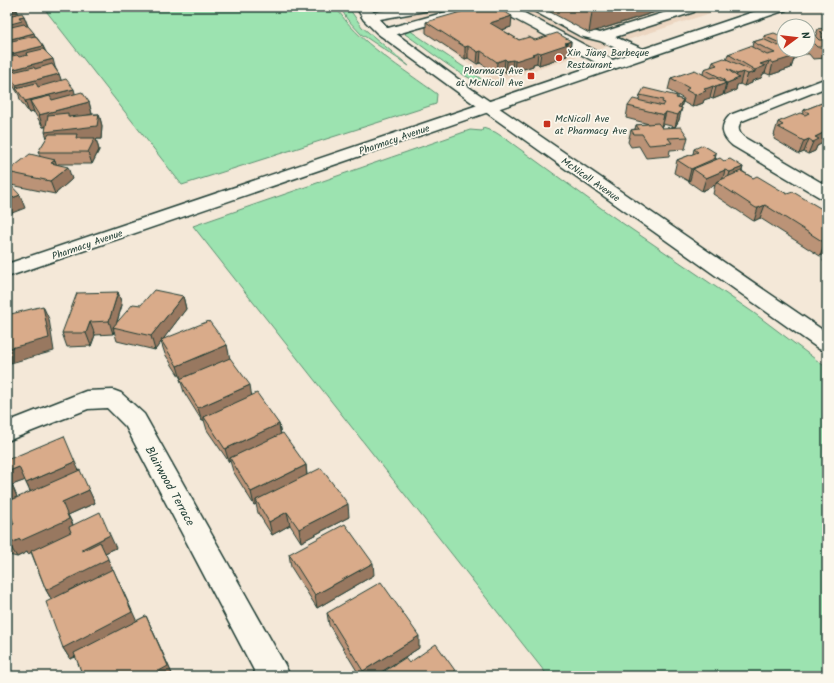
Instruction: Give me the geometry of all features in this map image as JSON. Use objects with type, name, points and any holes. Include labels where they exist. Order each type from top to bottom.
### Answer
[{"type":"street","points":[[365,12],[425,7]]},
{"type":"street","points":[[386,33],[478,7]]},
{"type":"street","points":[[503,7],[610,64]]},
{"type":"street","points":[[537,7],[585,33],[621,44],[641,54]]},
{"type":"street","points":[[735,7],[755,16]]},
{"type":"street","name":"Pharmacy Avenue","points":[[7,271],[610,64],[781,7]]},
{"type":"street","points":[[601,37],[693,10]]},
{"type":"street","name":"McNicoll Avenue","points":[[365,12],[386,33],[827,344]]},
{"type":"street","points":[[713,19],[727,25]]},
{"type":"street","points":[[827,82],[736,118],[731,123],[730,129],[733,138],[827,194]]},
{"type":"street","name":"Blairwood Terrace","points":[[7,432],[86,400],[113,399],[135,421],[274,676]]},
{"type":"shaded area","points":[[398,7],[729,7],[495,83],[406,19]]},
{"type":"green space","points":[[43,7],[336,7],[345,20],[368,43],[437,94],[436,104],[182,185]]},
{"type":"green space","points":[[340,7],[348,7],[362,27],[409,66],[361,34],[347,19]]},
{"type":"green space","points":[[409,30],[480,78],[485,82],[484,84],[465,76],[405,34]]},
{"type":"green space","points":[[483,128],[495,132],[506,139],[612,216],[754,313],[827,368],[827,676],[548,676],[193,226],[470,130],[482,131]]},
{"type":"building","points":[[7,7],[15,7],[17,10],[7,12]]},
{"type":"building","points":[[478,7],[495,7],[512,16],[490,23],[519,40],[529,37],[535,40],[557,33],[571,41],[565,43],[568,44],[541,53],[538,52],[532,54],[534,55],[515,61],[507,61],[505,59],[497,62],[481,51],[478,52],[468,46],[465,47],[426,22]]},
{"type":"building","points":[[582,7],[610,7],[592,12]]},
{"type":"building","points":[[22,13],[24,16],[19,17],[22,21],[7,25],[7,16]]},
{"type":"building","points":[[24,24],[34,33],[7,40],[7,28]]},
{"type":"building","points":[[827,28],[827,42],[822,37],[826,37],[818,29]]},
{"type":"building","points":[[776,34],[776,41],[764,36]]},
{"type":"building","points":[[35,36],[43,46],[7,55],[7,42]]},
{"type":"building","points":[[816,37],[819,40],[824,40],[827,44],[827,47],[817,47]]},
{"type":"building","points":[[763,39],[776,45],[776,58],[789,58],[773,63],[769,61],[760,64],[765,66],[755,70],[728,54],[750,46],[767,55],[775,53],[753,42]]},
{"type":"building","points":[[43,49],[53,59],[7,71],[7,57],[28,55],[26,53]]},
{"type":"building","points":[[724,58],[755,72],[748,74],[743,72],[737,74],[727,69],[739,78],[727,83],[723,81],[725,80],[704,69],[717,65],[713,62]]},
{"type":"building","points":[[52,64],[59,74],[16,85],[8,73],[34,67],[35,69]]},
{"type":"building","points":[[695,70],[710,78],[714,77],[726,83],[716,87],[713,86],[704,89],[706,91],[695,95],[686,90],[689,88],[671,78]]},
{"type":"building","points":[[66,79],[74,89],[25,101],[16,88],[36,83],[38,87]]},
{"type":"building","points":[[644,88],[677,96],[676,98],[683,100],[678,107],[682,108],[678,115],[666,112],[664,115],[628,106],[633,99],[663,106],[665,103],[662,102],[663,100],[640,95]]},
{"type":"building","points":[[82,92],[89,102],[39,115],[30,101],[50,96],[52,100]]},
{"type":"building","points":[[827,101],[827,131],[815,137],[819,139],[813,142],[809,139],[804,141],[778,127],[783,125],[778,122],[800,113],[805,115],[809,113],[804,110]]},
{"type":"building","points":[[68,113],[68,117],[99,114],[97,126],[45,132],[48,115]]},
{"type":"building","points":[[658,123],[662,128],[681,127],[688,137],[668,138],[672,143],[649,145],[642,134],[634,134],[631,130],[639,129],[636,125]]},
{"type":"building","points":[[49,134],[77,134],[76,138],[95,138],[88,152],[38,152]]},
{"type":"building","points":[[703,145],[716,153],[712,155],[716,158],[691,169],[677,160],[698,152],[694,149]]},
{"type":"building","points":[[30,154],[55,160],[51,163],[68,167],[50,181],[7,172]]},
{"type":"building","points":[[720,158],[724,161],[730,159],[743,167],[730,172],[725,170],[706,178],[693,169]]},
{"type":"building","points":[[741,171],[753,178],[757,176],[787,194],[793,192],[827,212],[827,242],[825,243],[765,205],[756,208],[716,182]]},
{"type":"building","points":[[7,181],[20,195],[7,200]]},
{"type":"building","points":[[154,290],[183,296],[151,336],[113,327],[133,304],[141,305]]},
{"type":"building","points":[[118,292],[109,321],[90,322],[86,333],[62,333],[77,293]]},
{"type":"building","points":[[43,306],[49,338],[7,349],[7,315]]},
{"type":"building","points":[[209,321],[227,345],[177,366],[161,340]]},
{"type":"building","points":[[230,358],[250,385],[198,408],[180,379]]},
{"type":"building","points":[[257,393],[279,424],[225,449],[204,417]]},
{"type":"building","points":[[283,433],[306,465],[251,492],[230,458]]},
{"type":"building","points":[[64,436],[75,462],[26,483],[19,467],[7,472],[7,460]]},
{"type":"building","points":[[321,468],[348,504],[299,529],[287,512],[269,522],[256,500]]},
{"type":"building","points":[[80,470],[89,490],[62,502],[69,519],[20,541],[20,539],[7,544],[7,527],[14,524],[7,502]]},
{"type":"building","points":[[7,477],[10,484],[7,485]]},
{"type":"building","points":[[100,512],[110,535],[82,549],[82,551],[100,542],[108,559],[46,590],[31,551],[71,532],[69,527]]},
{"type":"building","points":[[345,524],[373,563],[315,595],[289,554]]},
{"type":"building","points":[[113,569],[132,612],[63,648],[46,602]]},
{"type":"building","points":[[381,582],[419,636],[363,671],[327,613]]},
{"type":"building","points":[[146,616],[168,666],[150,676],[83,676],[74,653]]},
{"type":"building","points":[[436,644],[459,676],[377,676],[405,658],[409,663]]},
{"type":"place","name":"Xin Jiang Barbeque Restaurant","points":[[559,58]]},
{"type":"place","name":"Pharmacy Ave at McNicoll Ave","points":[[531,76]]},
{"type":"place","name":"McNicoll Ave at Pharmacy Ave","points":[[547,124]]}]
